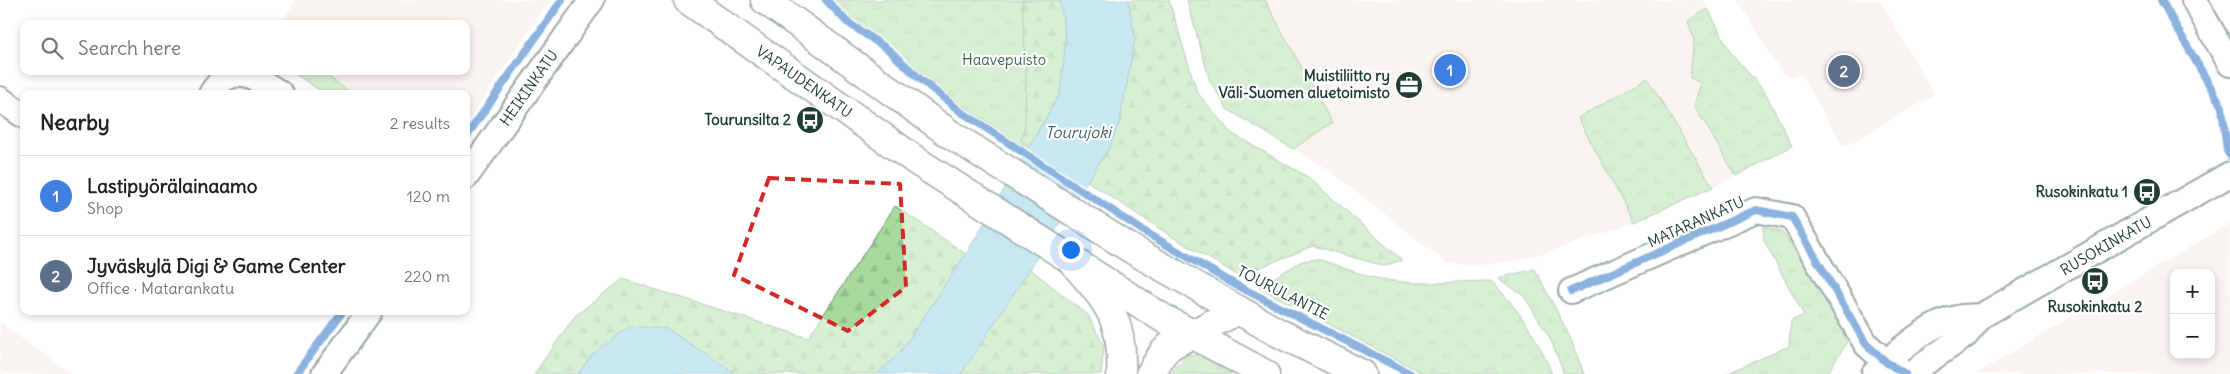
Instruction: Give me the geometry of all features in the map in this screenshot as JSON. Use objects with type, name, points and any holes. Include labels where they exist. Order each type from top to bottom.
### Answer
[{"type":"main road","name":"VAPAUDENKATU","points":[[688,0],[921,164],[1073,262],[1112,298]]},
{"type":"main road","points":[[765,0],[950,134],[1134,250],[1277,332],[1362,374]]},
{"type":"main road","points":[[1112,298],[1192,334],[1265,374]]},
{"type":"main road","points":[[1112,298],[1119,334],[1121,374]]},
{"type":"main road","points":[[1150,374],[1163,353],[1170,346],[1238,310]]},
{"type":"street","name":"HEIKINKATU","points":[[470,171],[592,0]]},
{"type":"street","points":[[2194,0],[2230,64]]},
{"type":"street","points":[[213,90],[218,82],[236,75]]},
{"type":"street","points":[[244,75],[258,78],[275,90]]},
{"type":"street","points":[[0,99],[20,113]]},
{"type":"street","name":"RUSOKINKATU","points":[[1913,374],[1925,363],[1966,335],[1981,316],[2230,174]]},
{"type":"street","name":"MATARANKATU","points":[[1571,291],[1756,210],[1792,218],[1866,344],[1888,370]]},
{"type":"street","points":[[324,374],[367,315]]},
{"type":"street","name":"RUSOKINKATU","points":[[1888,370],[1905,346],[1934,328],[1957,318],[1981,316]]},
{"type":"highlighted area","points":[[769,178],[900,184],[906,287],[848,331],[734,275]]},
{"type":"shaded area","points":[[296,0],[550,0],[470,118],[470,90],[319,90],[297,75],[470,75],[470,20],[283,20]]},
{"type":"shaded area","points":[[1187,0],[1703,0],[1731,53],[1765,92],[1792,146],[1736,176],[1634,222],[1565,247],[1515,261],[1480,265],[1448,264],[1329,170],[1227,109],[1210,81]]},
{"type":"shaded area","points":[[1738,0],[1880,0],[1934,95],[1844,147],[1801,75],[1790,76],[1783,74]]},
{"type":"shaded area","points":[[2230,223],[2230,374],[1976,374]]},
{"type":"shaded area","points":[[0,323],[72,374],[0,374]]},
{"type":"green space","name":"Haavepuisto","points":[[833,0],[1060,0],[1060,94],[1028,149],[960,104],[898,52],[849,18]]},
{"type":"green space","points":[[1022,0],[1060,0],[1066,42],[1060,94],[1029,146],[1021,140],[1025,127],[1026,73]]},
{"type":"green space","points":[[1128,0],[1169,0],[1197,92],[1231,133],[1308,177],[1402,260],[1384,266],[1313,246],[1239,276],[1166,233],[1087,181],[1110,147],[1120,120],[1135,39]]},
{"type":"green space","points":[[1187,0],[1265,0],[1332,123],[1293,149],[1227,109],[1210,81]]},
{"type":"green space","points":[[1708,9],[1731,53],[1765,92],[1792,146],[1736,176],[1694,105],[1701,83],[1690,78],[1694,40],[1688,21]]},
{"type":"green space","points":[[297,75],[326,75],[347,90],[319,90]]},
{"type":"green space","points":[[1647,78],[1713,187],[1634,222],[1578,118]]},
{"type":"green space","points":[[895,206],[966,254],[899,354],[877,374],[737,374],[667,329],[592,355],[578,374],[534,374],[575,316],[623,279],[808,338]]},
{"type":"green space","points":[[1763,227],[1781,231],[1828,295],[1847,342],[1827,374],[1726,374],[1789,346],[1791,321],[1804,315],[1764,241]]},
{"type":"green space","points":[[1317,259],[1378,279],[1400,282],[1491,281],[1526,324],[1552,374],[1424,374],[1258,287],[1302,261]]},
{"type":"green space","points":[[1029,268],[1088,315],[1104,346],[1101,374],[961,374]]},
{"type":"green space","points":[[1535,269],[1570,337],[1584,374],[1564,374],[1550,338],[1524,296],[1498,278]]},
{"type":"green space","points":[[1199,354],[1236,374],[1169,374],[1186,355]]},
{"type":"water","name":"Tourujoki","points":[[1060,0],[1128,0],[1135,39],[1120,120],[1110,146],[961,374],[877,374],[899,354],[966,254],[1060,94],[1066,42]]},
{"type":"water","points":[[630,326],[667,329],[737,374],[578,374],[592,355]]},
{"type":"cycle path","points":[[470,131],[562,0]]},
{"type":"cycle path","name":"TOURULANTIE","points":[[826,0],[847,22],[889,50],[920,79],[960,111],[1145,232],[1234,284],[1411,374]]},
{"type":"cycle path","points":[[2161,0],[2222,107],[2227,151],[2230,156]]},
{"type":"cycle path","points":[[1571,291],[1756,210],[1792,217],[1866,344],[1886,362],[1905,374]]},
{"type":"cycle path","points":[[296,374],[340,315]]},
{"type":"place","name":"Lastipyörälainaamo","points":[[1450,70]]},
{"type":"place","name":"Jyväskylä Digi & Game Center","points":[[1844,71]]},
{"type":"place","name":"Muistiliitto ry Väli-Suomen aluetoimisto","points":[[1409,85]]},
{"type":"place","name":"Tourunsilta 2","points":[[810,120]]},
{"type":"place","name":"Rusokinkatu 1","points":[[2147,192]]},
{"type":"place","name":"Rusokinkatu 2","points":[[2095,281]]}]
